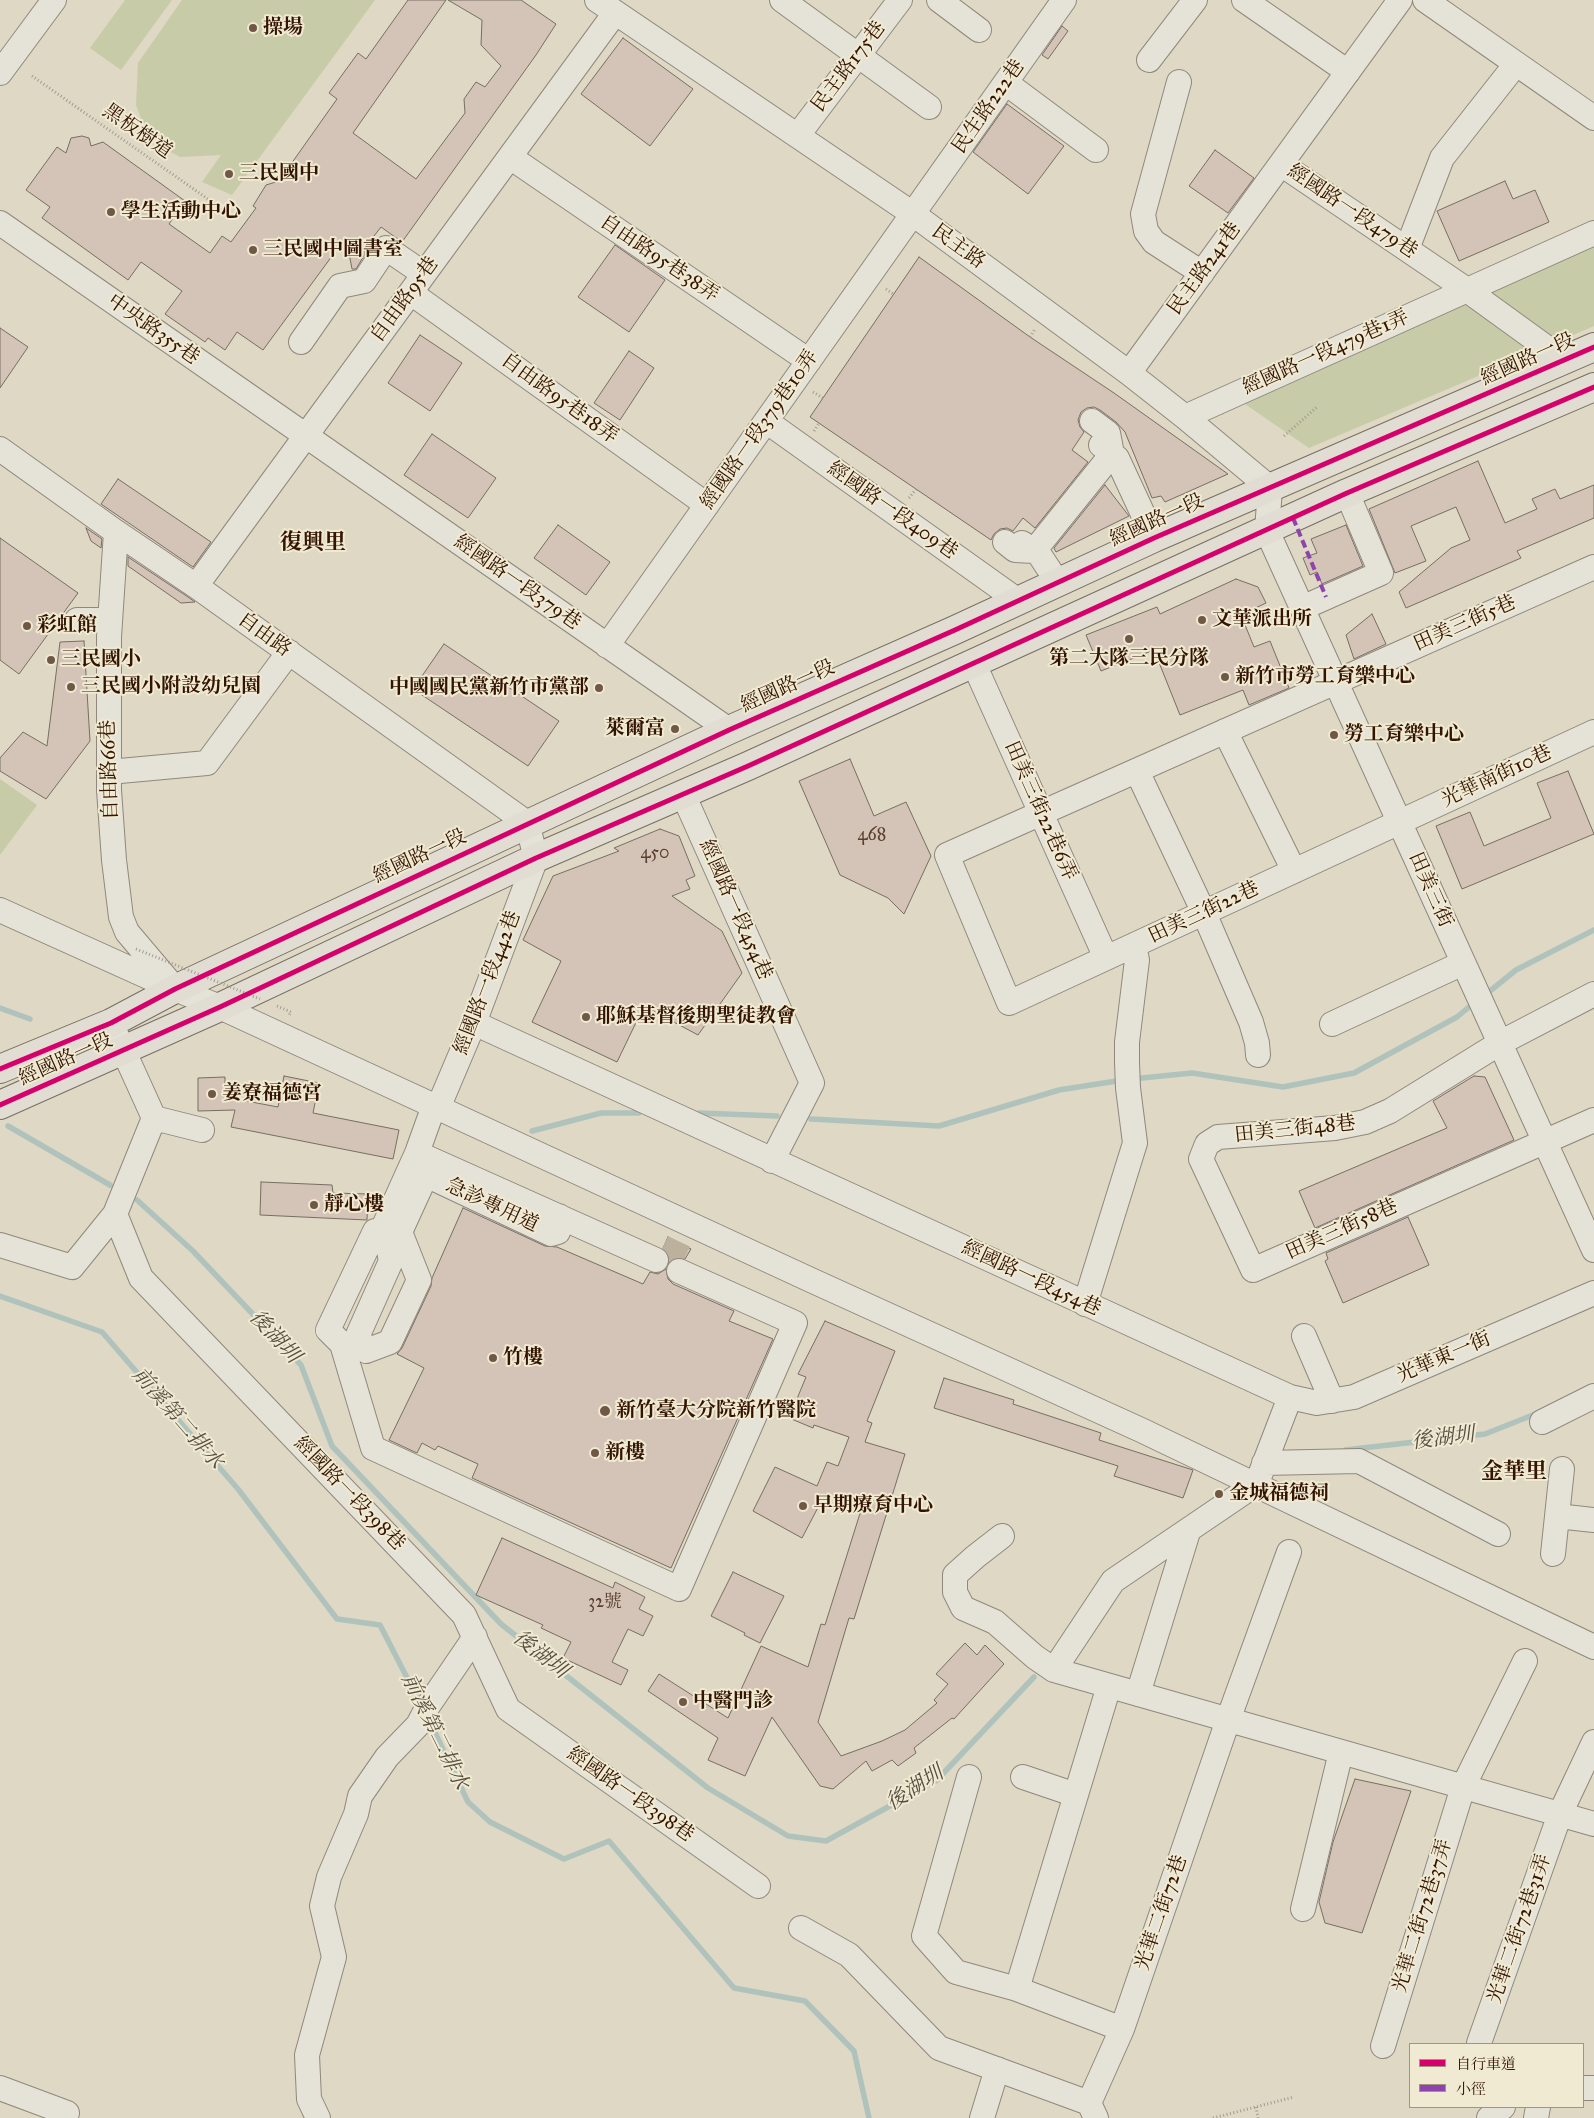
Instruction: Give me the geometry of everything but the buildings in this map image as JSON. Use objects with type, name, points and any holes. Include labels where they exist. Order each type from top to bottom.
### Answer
[{"type":"main road","name":"經國路一段","points":[[0,1069],[111,1023],[175,989],[729,730],[1154,538],[1594,347]]},
{"type":"main road","name":"經國路一段","points":[[0,1105],[220,1007],[536,858],[974,664],[1347,493],[1594,387]]},
{"type":"street","points":[[0,73],[54,0]]},
{"type":"street","points":[[782,0],[929,107]]},
{"type":"street","name":"民主路175巷","points":[[798,134],[900,0]]},
{"type":"street","points":[[939,0],[979,30]]},
{"type":"street","points":[[1149,60],[1195,0]]},
{"type":"street","points":[[1244,0],[1348,72]]},
{"type":"street","name":"經國路一段479巷","points":[[1400,0],[1281,164],[1467,290],[1565,361]]},
{"type":"street","points":[[1426,0],[1594,118]]},
{"type":"street","name":"民生路222巷","points":[[913,214],[1006,83],[1056,3]]},
{"type":"street","name":"民主路","points":[[606,7],[798,134],[913,214],[1129,373],[1270,488]]},
{"type":"street","name":"自由路95巷","points":[[196,586],[510,157],[606,7]]},
{"type":"street","points":[[1407,249],[1442,158],[1516,64]]},
{"type":"street","points":[[1179,82],[1143,214],[1146,231],[1154,242],[1202,273]]},
{"type":"street","points":[[1006,83],[1096,150]]},
{"type":"street","name":"自由路95巷38弄","points":[[510,157],[809,361]]},
{"type":"street","name":"民主路241巷","points":[[1129,373],[1281,164]]},
{"type":"street","name":"經國路一段379巷10弄","points":[[607,646],[913,214]]},
{"type":"street","name":"中央路355巷","points":[[0,223],[306,436]]},
{"type":"street","name":"經國路一段479巷1弄","points":[[1185,417],[1594,234]]},
{"type":"street","name":"自由路95巷18弄","points":[[301,342],[340,286],[364,281],[386,248],[417,283],[707,505]]},
{"type":"street","name":"經國路一段409巷","points":[[766,421],[1017,600]]},
{"type":"street","points":[[1089,426],[1117,458],[1154,538]]},
{"type":"street","name":"經國路一段379巷","points":[[306,436],[729,730]]},
{"type":"street","name":"自由路","points":[[0,449],[116,532],[196,586],[527,823]]},
{"type":"street","points":[[1034,551],[1112,454]]},
{"type":"street","points":[[1267,531],[1270,488]]},
{"type":"street","points":[[1302,608],[1381,573],[1347,493]]},
{"type":"street","name":"田美三街","points":[[1267,531],[1594,1250]]},
{"type":"street","name":"自由路66巷","points":[[116,532],[110,620],[109,772],[114,860],[121,917],[127,932],[175,989]]},
{"type":"street","points":[[1007,539],[1039,554],[1058,583]]},
{"type":"street","name":"田美三街5巷","points":[[1009,1003],[947,855],[1594,567]]},
{"type":"street","points":[[77,620],[110,620]]},
{"type":"street","points":[[109,772],[207,763],[289,652]]},
{"type":"street","name":"田美三街22巷6弄","points":[[974,664],[1106,958]]},
{"type":"street","points":[[1225,732],[1294,872]]},
{"type":"street","name":"光華南街10巷","points":[[1400,823],[1594,732]]},
{"type":"street","points":[[1137,771],[1204,913],[1251,1022],[1257,1043],[1258,1055]]},
{"type":"street","name":"經國路一段454巷","points":[[683,794],[812,1083],[772,1161]]},
{"type":"street","points":[[527,823],[536,858]]},
{"type":"street","name":"田美三街22巷","points":[[1009,1003],[1400,823]]},
{"type":"street","name":"經國路一段442巷","points":[[536,858],[474,1023],[438,1108],[431,1114],[421,1165],[328,1330],[342,1344],[373,1448],[679,1590],[795,1323],[718,1288],[682,1264]]},
{"type":"street","points":[[0,910],[175,989],[220,1007],[438,1108],[1260,1473],[1594,1647]]},
{"type":"street","points":[[1085,1304],[1135,1143],[1127,1077],[1127,1042],[1137,960],[1134,945]]},
{"type":"street","points":[[1332,1024],[1463,962]]},
{"type":"street","name":"田美三街48巷","points":[[1200,1159],[1207,1144],[1218,1138],[1334,1128],[1366,1122],[1390,1111],[1500,1043],[1594,994]]},
{"type":"street","points":[[0,1245],[72,1267],[115,1214],[154,1118],[125,1050],[111,1023]]},
{"type":"street","name":"經國路一段454巷","points":[[474,1023],[1290,1397]]},
{"type":"street","points":[[154,1118],[202,1130]]},
{"type":"street","points":[[1544,1140],[1594,1120]]},
{"type":"street","name":"田美三街58巷","points":[[1200,1159],[1252,1270],[1544,1140]]},
{"type":"street","points":[[421,1165],[559,1216],[620,1244],[660,1254]]},
{"type":"street","name":"經國路一段398巷","points":[[115,1214],[141,1278],[464,1615],[508,1708],[758,1886]]},
{"type":"street","points":[[322,1324],[364,1237],[386,1230]]},
{"type":"street","name":"光華東一街","points":[[1290,1397],[1317,1404],[1354,1397],[1594,1293]]},
{"type":"street","points":[[1304,1336],[1332,1401]]},
{"type":"street","points":[[1542,1422],[1594,1396]]},
{"type":"street","points":[[1054,1670],[1113,1581],[1188,1532],[1260,1473],[1290,1397]]},
{"type":"street","points":[[1260,1473],[1359,1461],[1498,1534]]},
{"type":"street","points":[[1553,1554],[1562,1469]]},
{"type":"street","points":[[1557,1516],[1594,1520]]},
{"type":"street","points":[[1138,1694],[1188,1532]]},
{"type":"street","points":[[1002,1536],[955,1576],[955,1592],[963,1608],[995,1622],[1035,1657],[1054,1670],[1594,1824]]},
{"type":"street","name":"光華二街72巷","points":[[801,1928],[849,1956],[939,2048],[997,2069],[1092,2110],[1122,2029],[1228,1720],[1290,1552]]},
{"type":"street","points":[[318,2118],[309,2098],[307,2055],[334,1957],[322,1906],[328,1877],[356,1814],[360,1796],[387,1757],[423,1715],[474,1637]]},
{"type":"street","name":"光華二街72巷37弄","points":[[1383,2046],[1463,1787],[1525,1661]]},
{"type":"street","points":[[1016,1989],[1109,1686]]},
{"type":"street","name":"光華二街72巷31弄","points":[[1479,2043],[1560,1814],[1594,1742]]},
{"type":"street","points":[[1303,1909],[1341,1752]]},
{"type":"street","points":[[969,1777],[924,1936],[956,1972],[1016,1989],[1122,2029]]},
{"type":"street","points":[[1024,1777],[1076,1795]]},
{"type":"street","points":[[982,2118],[997,2069]]},
{"type":"street","points":[[0,2088],[67,2113]]},
{"type":"street","points":[[1489,2118],[1502,2108]]},
{"type":"path","points":[[1284,436],[1317,407]]},
{"type":"path","points":[[136,949],[260,999]]},
{"type":"path","points":[[1212,2118],[1294,2097]]},
{"type":"path","points":[[1256,2107],[1258,2118]]},
{"type":"green space","points":[[125,0],[172,0],[121,70],[90,48]]},
{"type":"green space","points":[[182,0],[375,0],[232,195],[202,182],[221,155],[180,157],[149,140],[136,105],[138,63]]},
{"type":"green space","points":[[1594,243],[1594,326],[1555,343],[1484,292]]},
{"type":"green space","points":[[1466,299],[1537,351],[1309,448],[1242,402]]},
{"type":"green space","points":[[0,779],[37,805],[0,855]]},
{"type":"waterway","points":[[1485,995],[1516,970],[1594,930]]},
{"type":"waterway","points":[[1132,1079],[1192,1073],[1283,1087],[1354,1073],[1457,1017],[1475,1002]]},
{"type":"waterway","points":[[0,1008],[30,1019]]},
{"type":"waterway","points":[[811,1119],[939,1126],[1059,1090],[1123,1080]]},
{"type":"waterway","points":[[532,1131],[601,1113],[639,1113]]},
{"type":"waterway","points":[[699,1113],[777,1116]]},
{"type":"waterway","name":"後湖圳","points":[[8,1126],[110,1185]]},
{"type":"waterway","name":"後湖圳","points":[[137,1200],[193,1251],[301,1365],[332,1446],[501,1624],[708,1788],[788,1836],[826,1841],[937,1780],[1034,1677]]},
{"type":"waterway","name":"前溪第二排水","points":[[0,1296],[102,1332],[238,1489],[337,1619],[380,1625],[421,1705]]},
{"type":"waterway","name":"後湖圳","points":[[1345,1450],[1485,1434],[1538,1413]]},
{"type":"waterway","name":"前溪第二排水","points":[[429,1720],[468,1802],[490,1822],[564,1859],[609,1841],[734,1988],[805,2001],[854,2051],[869,2118]]},
{"type":"tunnel","points":[[663,1247],[686,1258]]},
{"type":"marked path","points":[[1293,518],[1326,597]]},
{"type":"cycle path","points":[[0,1069],[111,1023],[175,989],[729,730],[955,630],[1154,538],[1594,347]]},
{"type":"cycle path","points":[[0,1105],[220,1007],[536,858],[748,766],[1347,493],[1594,387]]},
{"type":"place","name":"操場","points":[[253,28]]},
{"type":"place","name":"三民國中","points":[[229,174]]},
{"type":"place","name":"學生活動中心","points":[[111,212]]},
{"type":"place","name":"三民國中圖書室","points":[[253,250]]},
{"type":"place","name":"文華派出所","points":[[1202,620]]},
{"type":"place","name":"彩虹館","points":[[27,626]]},
{"type":"place","name":"第二大隊三民分隊","points":[[1129,639]]},
{"type":"place","name":"三民國小","points":[[51,660]]},
{"type":"place","name":"新竹市勞工育樂中心","points":[[1225,677]]},
{"type":"place","name":"三民國小附設幼兒園","points":[[71,687]]},
{"type":"place","name":"中國國民黨新竹市黨部","points":[[599,688]]},
{"type":"place","name":"萊爾富","points":[[675,729]]},
{"type":"place","name":"勞工育樂中心","points":[[1334,735]]},
{"type":"place","name":"耶穌基督後期聖徒教會","points":[[586,1017]]},
{"type":"place","name":"姜寮福德宮","points":[[212,1094]]},
{"type":"place","name":"靜心樓","points":[[314,1205]]},
{"type":"place","name":"竹樓","points":[[493,1358]]},
{"type":"place","name":"新竹臺大分院新竹醫院","points":[[605,1411]]},
{"type":"place","name":"新樓","points":[[595,1453]]},
{"type":"place","name":"金城福德祠","points":[[1219,1494]]},
{"type":"place","name":"早期療育中心","points":[[803,1506]]},
{"type":"place","name":"中醫門診","points":[[683,1702]]},
{"type":"district","name":"復興里","points":[[313,544]]},
{"type":"district","name":"金華里","points":[[1514,1473]]}]
